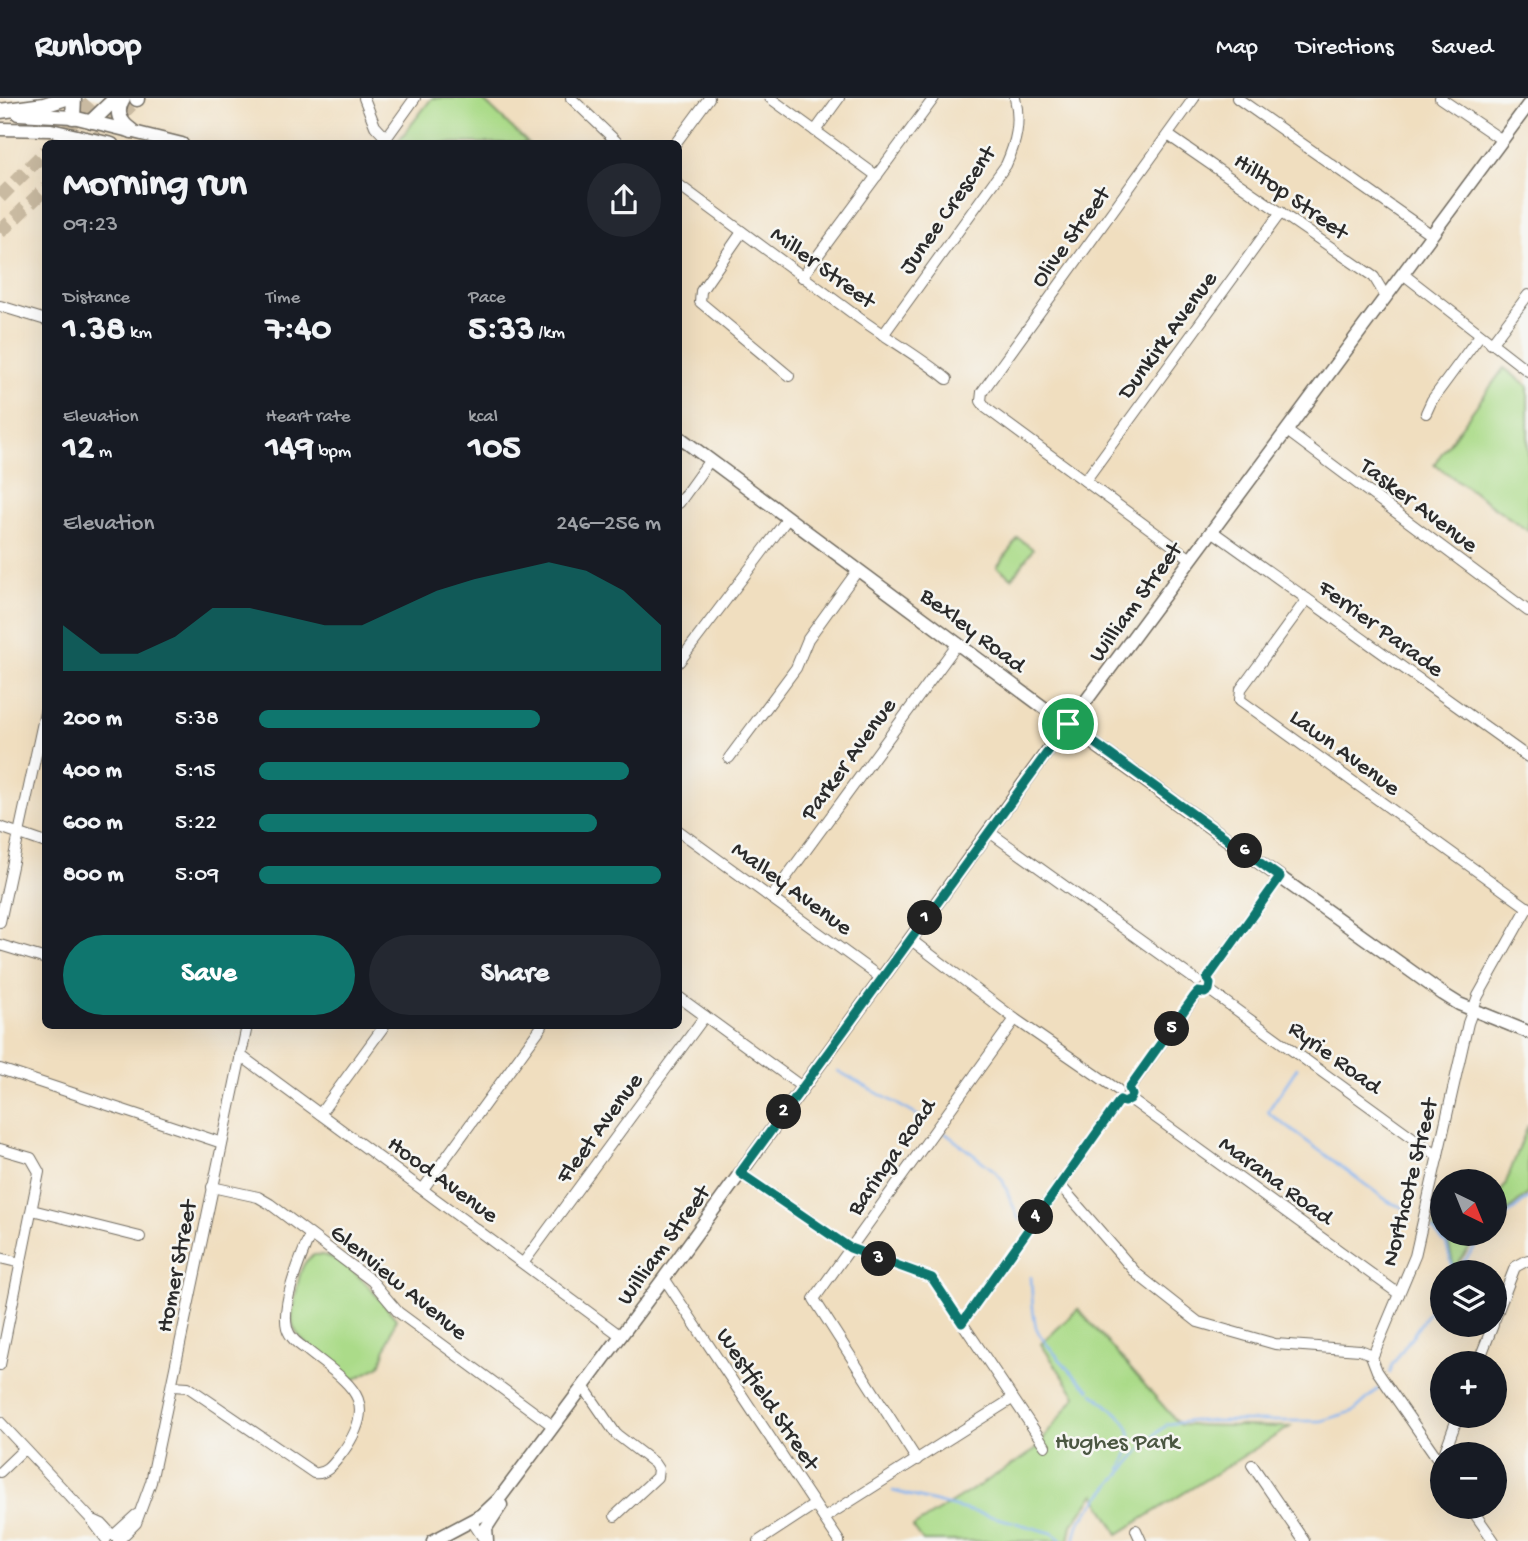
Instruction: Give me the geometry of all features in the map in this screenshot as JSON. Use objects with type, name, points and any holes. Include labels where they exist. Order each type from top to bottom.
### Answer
[{"type":"highway","points":[[2,114],[66,98]]},
{"type":"highway","points":[[73,117],[74,98]]},
{"type":"highway","points":[[81,133],[116,98]]},
{"type":"highway","points":[[123,98],[118,116],[132,131]]},
{"type":"main road","name":"William Street","points":[[433,1541],[472,1521],[495,1504],[664,1278],[988,831],[1528,105]]},
{"type":"main road","points":[[2,114],[73,117],[81,133]]},
{"type":"main road","points":[[2,114],[53,121],[101,140]]},
{"type":"main road","points":[[0,129],[29,128],[81,133],[132,131],[166,140]]},
{"type":"main road","name":"Bexley Road","points":[[682,439],[1068,724],[1443,994],[1473,1010],[1528,1032]]},
{"type":"main road","points":[[486,1541],[486,1528],[516,1485],[517,1475]]},
{"type":"street","points":[[364,98],[383,140]]},
{"type":"street","points":[[385,140],[415,98]]},
{"type":"street","points":[[571,98],[614,140]]},
{"type":"street","points":[[679,140],[709,98]]},
{"type":"street","points":[[770,98],[877,176]]},
{"type":"street","points":[[815,131],[839,98]]},
{"type":"street","points":[[802,277],[934,98]]},
{"type":"street","name":"Junee Crescent","points":[[883,335],[1006,165],[1017,137],[1018,115],[1015,98]]},
{"type":"street","name":"Olive Street","points":[[1085,481],[986,408],[981,401],[982,392],[1194,98]]},
{"type":"street","points":[[1237,98],[1432,234]]},
{"type":"street","points":[[1440,98],[1502,140]]},
{"type":"street","name":"Hilltop Street","points":[[1167,135],[1374,277],[1386,297]]},
{"type":"street","name":"Miller Street","points":[[682,187],[802,277],[883,335],[924,360],[947,379]]},
{"type":"street","name":"Dunkirk Avenue","points":[[1085,481],[1281,212]]},
{"type":"street","points":[[742,232],[701,291],[700,302],[789,376]]},
{"type":"street","points":[[1403,274],[1528,371]]},
{"type":"street","points":[[1491,344],[1528,295]]},
{"type":"street","points":[[0,306],[42,319]]},
{"type":"street","points":[[1426,413],[1432,400],[1480,335]]},
{"type":"street","name":"Tasker Avenue","points":[[1287,431],[1528,611]]},
{"type":"street","points":[[682,499],[710,460]]},
{"type":"street","points":[[1085,481],[1191,559]]},
{"type":"street","points":[[682,658],[789,518]]},
{"type":"street","name":"Ferrier Parade","points":[[1212,531],[1528,757]]},
{"type":"street","points":[[729,758],[796,668],[808,639],[858,570]]},
{"type":"street","name":"Lawn Avenue","points":[[1307,599],[1241,689],[1240,700],[1528,907]]},
{"type":"street","name":"Parker Avenue","points":[[771,898],[958,643]]},
{"type":"street","points":[[0,922],[42,746]]},
{"type":"street","points":[[0,827],[42,842]]},
{"type":"street","name":"Ryrie Road","points":[[988,831],[1438,1156]]},
{"type":"street","name":"Malley Avenue","points":[[682,833],[881,978]]},
{"type":"street","points":[[962,1323],[1280,877]]},
{"type":"street","name":"Northcote Street","points":[[1373,1354],[1415,1256],[1473,1010],[1485,982],[1528,907]]},
{"type":"street","name":"Marana Road","points":[[910,939],[1015,1019],[1124,1094],[1399,1294]]},
{"type":"street","points":[[0,944],[42,959]]},
{"type":"street","points":[[682,999],[802,1087]]},
{"type":"street","name":"Fleet Avenue","points":[[524,1262],[705,1016]]},
{"type":"street","name":"Baringa Road","points":[[917,1460],[814,1299],[1015,1019]]},
{"type":"street","name":"Homer Street","points":[[112,1539],[136,1523],[148,1497],[245,1029]]},
{"type":"street","points":[[320,1114],[382,1029]]},
{"type":"street","points":[[423,1189],[540,1029]]},
{"type":"street","name":"Hood Avenue","points":[[240,1055],[621,1336]]},
{"type":"street","points":[[0,1069],[222,1143]]},
{"type":"street","points":[[0,1365],[38,1179],[38,1167],[31,1158],[5,1150]]},
{"type":"street","points":[[740,1173],[850,1248],[932,1278],[1045,1446]]},
{"type":"street","points":[[1059,1184],[1137,1274],[1198,1322],[1275,1343],[1360,1350],[1373,1354],[1377,1371],[1430,1444]]},
{"type":"street","name":"Glenview Avenue","points":[[212,1187],[258,1197],[372,1281],[398,1312],[553,1426]]},
{"type":"street","points":[[32,1210],[140,1237]]},
{"type":"street","points":[[172,1387],[188,1387],[314,1474],[327,1471],[359,1426],[361,1417],[358,1399],[350,1384],[295,1340],[287,1326],[286,1312],[310,1235]]},
{"type":"street","points":[[0,1258],[21,1263]]},
{"type":"street","points":[[1507,1288],[1515,1267],[1528,1259]]},
{"type":"street","name":"Westfield Street","points":[[664,1278],[839,1541]]},
{"type":"street","points":[[583,1386],[616,1434],[658,1469],[657,1477],[615,1516]]},
{"type":"street","points":[[824,1518],[1012,1399]]},
{"type":"street","points":[[0,1422],[91,1519],[102,1524],[112,1539]]},
{"type":"street","points":[[0,1472],[24,1449]]},
{"type":"street","points":[[1252,1465],[1304,1541]]},
{"type":"street","points":[[759,1541],[814,1505]]},
{"type":"street","points":[[1478,1519],[1494,1541]]},
{"type":"street","points":[[472,1521],[486,1541]]},
{"type":"street","points":[[1136,1530],[1141,1541]]},
{"type":"green space","points":[[432,98],[481,98],[525,140],[399,140]]},
{"type":"green space","points":[[1504,368],[1528,386],[1528,531],[1434,464]]},
{"type":"green space","points":[[1018,538],[1033,549],[1012,578],[997,567]]},
{"type":"green space","points":[[1528,1125],[1528,1194],[1507,1212],[1507,1180]]},
{"type":"green space","points":[[1449,1246],[1471,1246],[1460,1260],[1452,1260]]},
{"type":"green space","points":[[314,1255],[337,1260],[349,1268],[396,1319],[380,1366],[353,1380],[310,1347],[293,1325],[292,1311],[300,1273],[306,1261]]},
{"type":"green space","name":"Hughes Park","points":[[1078,1309],[1180,1425],[1290,1427],[1118,1534],[1095,1494],[1072,1525],[1069,1541],[923,1541],[913,1527],[1034,1451],[1076,1396],[1041,1344]]},
{"type":"waterway","points":[[1297,1068],[1268,1111],[1270,1114],[1389,1202],[1412,1211]]},
{"type":"waterway","points":[[838,1071],[922,1118]]},
{"type":"waterway","points":[[945,1133],[1002,1179],[1019,1220]]},
{"type":"waterway","points":[[1507,1215],[1528,1198]]},
{"type":"waterway","points":[[1447,1246],[1451,1260]]},
{"type":"waterway","points":[[1465,1260],[1476,1246]]},
{"type":"waterway","points":[[1031,1277],[1034,1315],[1039,1333],[1060,1360],[1090,1390]]},
{"type":"waterway","points":[[1390,1373],[1392,1365],[1430,1310]]},
{"type":"waterway","points":[[1074,1541],[1078,1525],[1087,1512],[1151,1438],[1168,1424],[1192,1421],[1321,1421],[1354,1411],[1378,1389]]},
{"type":"waterway","points":[[1093,1393],[1127,1425],[1131,1443],[1121,1469]]},
{"type":"waterway","points":[[893,1491],[1013,1522]]},
{"type":"waterway","points":[[1016,1523],[1052,1533],[1063,1541]]},
{"type":"tunnel","points":[[57,140],[94,98]]},
{"type":"tunnel","points":[[95,140],[137,99]]},
{"type":"tunnel","points":[[0,197],[42,155]]},
{"type":"tunnel","points":[[0,232],[42,192]]},
{"type":"route","points":[[1068,724],[1280,877],[1207,979],[1209,990],[1205,993],[1198,992],[1193,998],[1129,1088],[1132,1095],[1130,1099],[1124,1102],[1120,1100],[962,1323],[932,1278],[850,1248],[740,1173],[1068,724]]}]
